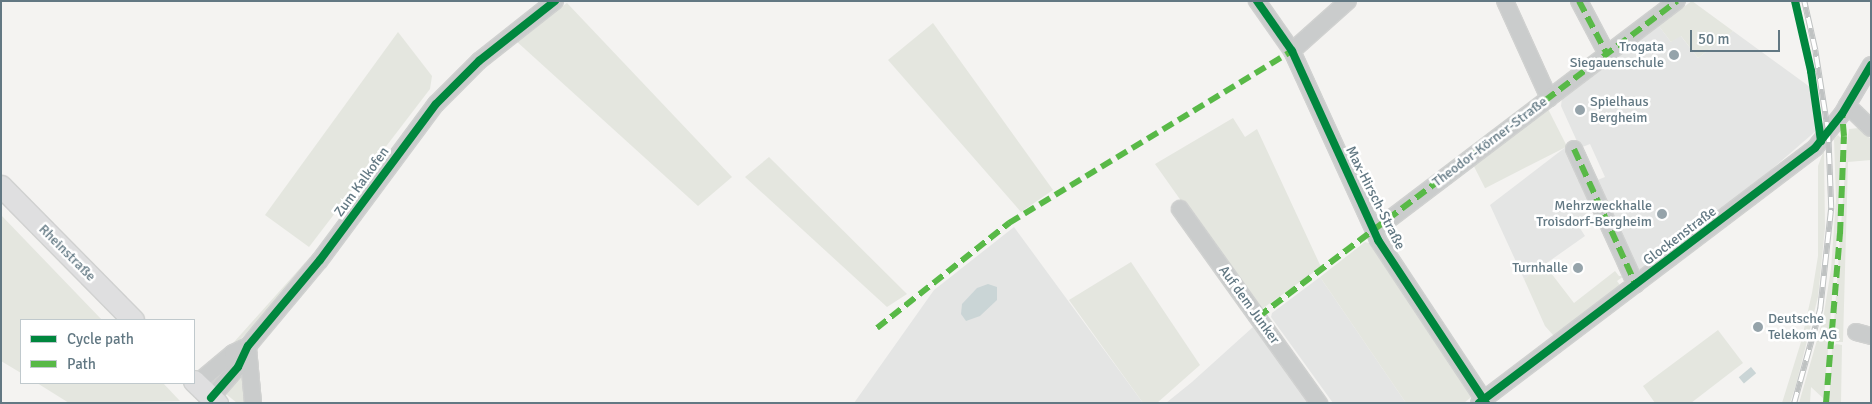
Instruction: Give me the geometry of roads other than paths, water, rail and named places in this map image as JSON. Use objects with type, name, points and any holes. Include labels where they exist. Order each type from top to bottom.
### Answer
[{"type":"main road","name":"Rheinstraße","points":[[1,186],[133,319]]},
{"type":"street","name":"Zum Kalkofen","points":[[204,391],[233,353],[248,346],[320,260],[436,104],[479,61],[555,1]]},
{"type":"street","name":"Max-Hirsch-Straße","points":[[1257,1],[1292,51],[1374,231],[1483,402]]},
{"type":"street","points":[[1292,51],[1348,1]]},
{"type":"street","points":[[1505,1],[1549,98]]},
{"type":"street","points":[[1579,1],[1607,54]]},
{"type":"street","name":"Theodor-Körner-Straße","points":[[1374,231],[1677,1]]},
{"type":"street","name":"Glockenstraße","points":[[1483,402],[1815,148],[1847,104],[1871,65]]},
{"type":"street","points":[[1847,104],[1871,128]]},
{"type":"street","points":[[1574,149],[1636,285]]},
{"type":"street","name":"Auf dem Junker","points":[[1180,209],[1319,403]]},
{"type":"street","points":[[248,346],[253,403]]},
{"type":"railway","points":[[1794,403],[1820,309],[1831,208],[1828,133],[1815,50],[1804,1]]},
{"type":"place","name":"Trogata Siegauenschule","points":[[1674,55]]},
{"type":"place","name":"Spielhaus Bergheim","points":[[1580,110]]},
{"type":"place","name":"Mehrzweckhalle Troisdorf-Bergheim","points":[[1662,214]]},
{"type":"place","name":"Turnhalle","points":[[1578,268]]},
{"type":"place","name":"Deutsche Telekom AG","points":[[1758,327]]}]
